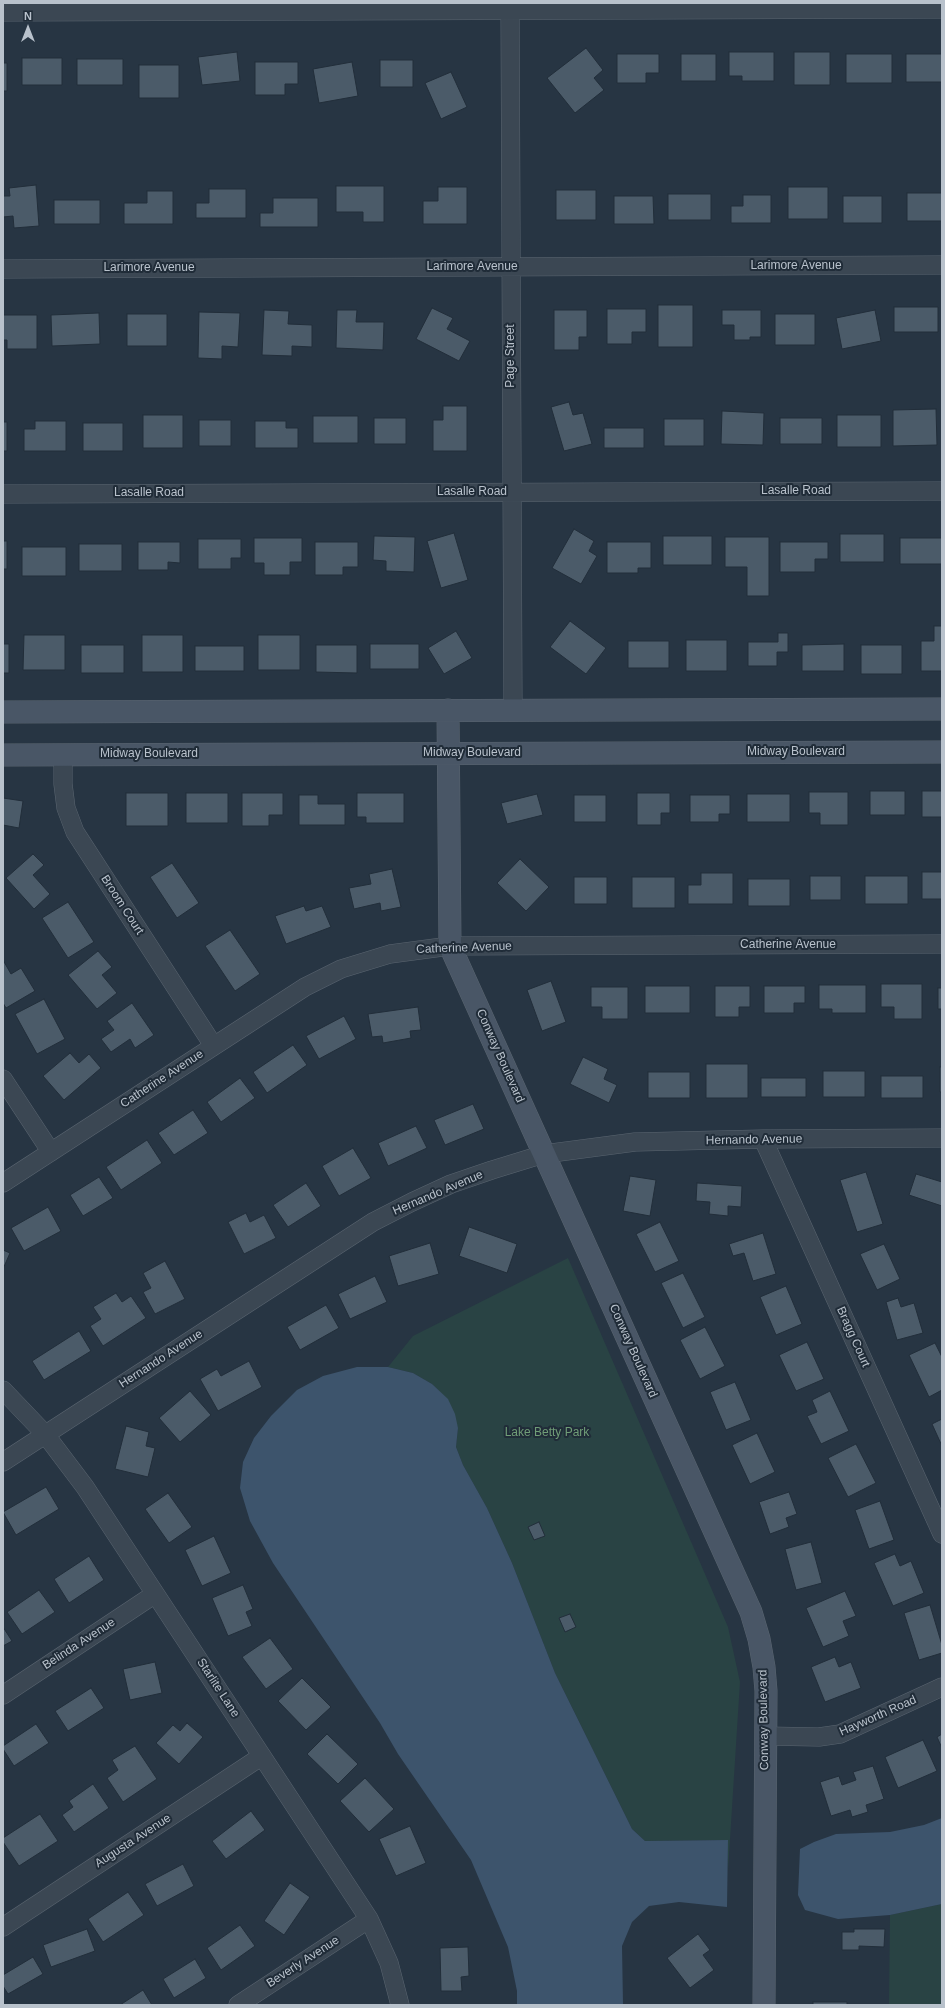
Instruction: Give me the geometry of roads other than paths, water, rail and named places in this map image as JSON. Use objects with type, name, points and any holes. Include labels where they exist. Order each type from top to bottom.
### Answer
[{"type":"street","points":[[3,12],[510,7],[942,9]]},
{"type":"street","name":"Page Street","points":[[510,7],[513,710]]},
{"type":"street","name":"Larimore Avenue","points":[[3,269],[942,265]]},
{"type":"street","name":"Lasalle Road","points":[[3,494],[942,490]]},
{"type":"street","points":[[3,712],[942,709]]},
{"type":"street","name":"Conway Boulevard","points":[[448,710],[450,946],[751,1612],[759,1639],[764,1667],[765,1736],[764,2005]]},
{"type":"street","name":"Midway Boulevard","points":[[3,755],[942,752]]},
{"type":"street","name":"Broom Court","points":[[63,755],[63,784],[66,808],[74,832],[213,1045]]},
{"type":"street","name":"Catherine Avenue","points":[[3,1183],[213,1045],[305,987],[341,969],[390,954],[450,946],[942,944]]},
{"type":"street","points":[[3,1079],[51,1152]]},
{"type":"street","name":"Hernando Avenue","points":[[3,1462],[373,1222],[451,1184],[544,1154],[635,1142],[763,1139],[942,1138]]},
{"type":"street","name":"Bragg Court","points":[[763,1139],[942,1534]]},
{"type":"street","name":"Starlite Lane","points":[[3,1390],[45,1434],[85,1487],[369,1918],[390,1963],[400,2005]]},
{"type":"street","name":"Belinda Avenue","points":[[3,1695],[156,1594]]},
{"type":"street","name":"Hayworth Road","points":[[765,1736],[819,1738],[840,1734],[942,1687]]},
{"type":"street","name":"Augusta Avenue","points":[[3,1927],[262,1756]]},
{"type":"street","name":"Beverly Avenue","points":[[238,2005],[369,1918]]},
{"type":"water","points":[[357,1367],[388,1367],[413,1373],[432,1384],[448,1399],[455,1414],[458,1428],[456,1447],[463,1465],[487,1508],[512,1563],[555,1673],[632,1829],[645,1841],[728,1840],[727,1907],[679,1902],[649,1906],[632,1922],[622,1946],[623,2005],[517,2005],[517,1991],[508,1947],[471,1860],[398,1754],[380,1723],[273,1563],[250,1521],[240,1488],[243,1462],[254,1438],[271,1416],[297,1390],[323,1376]]},
{"type":"water","points":[[942,1818],[942,1904],[890,1915],[838,1919],[805,1910],[798,1895],[800,1849],[836,1834],[890,1832],[924,1825]]},
{"type":"park label","name":"Lake Betty Park","points":[[547,1433]]}]
